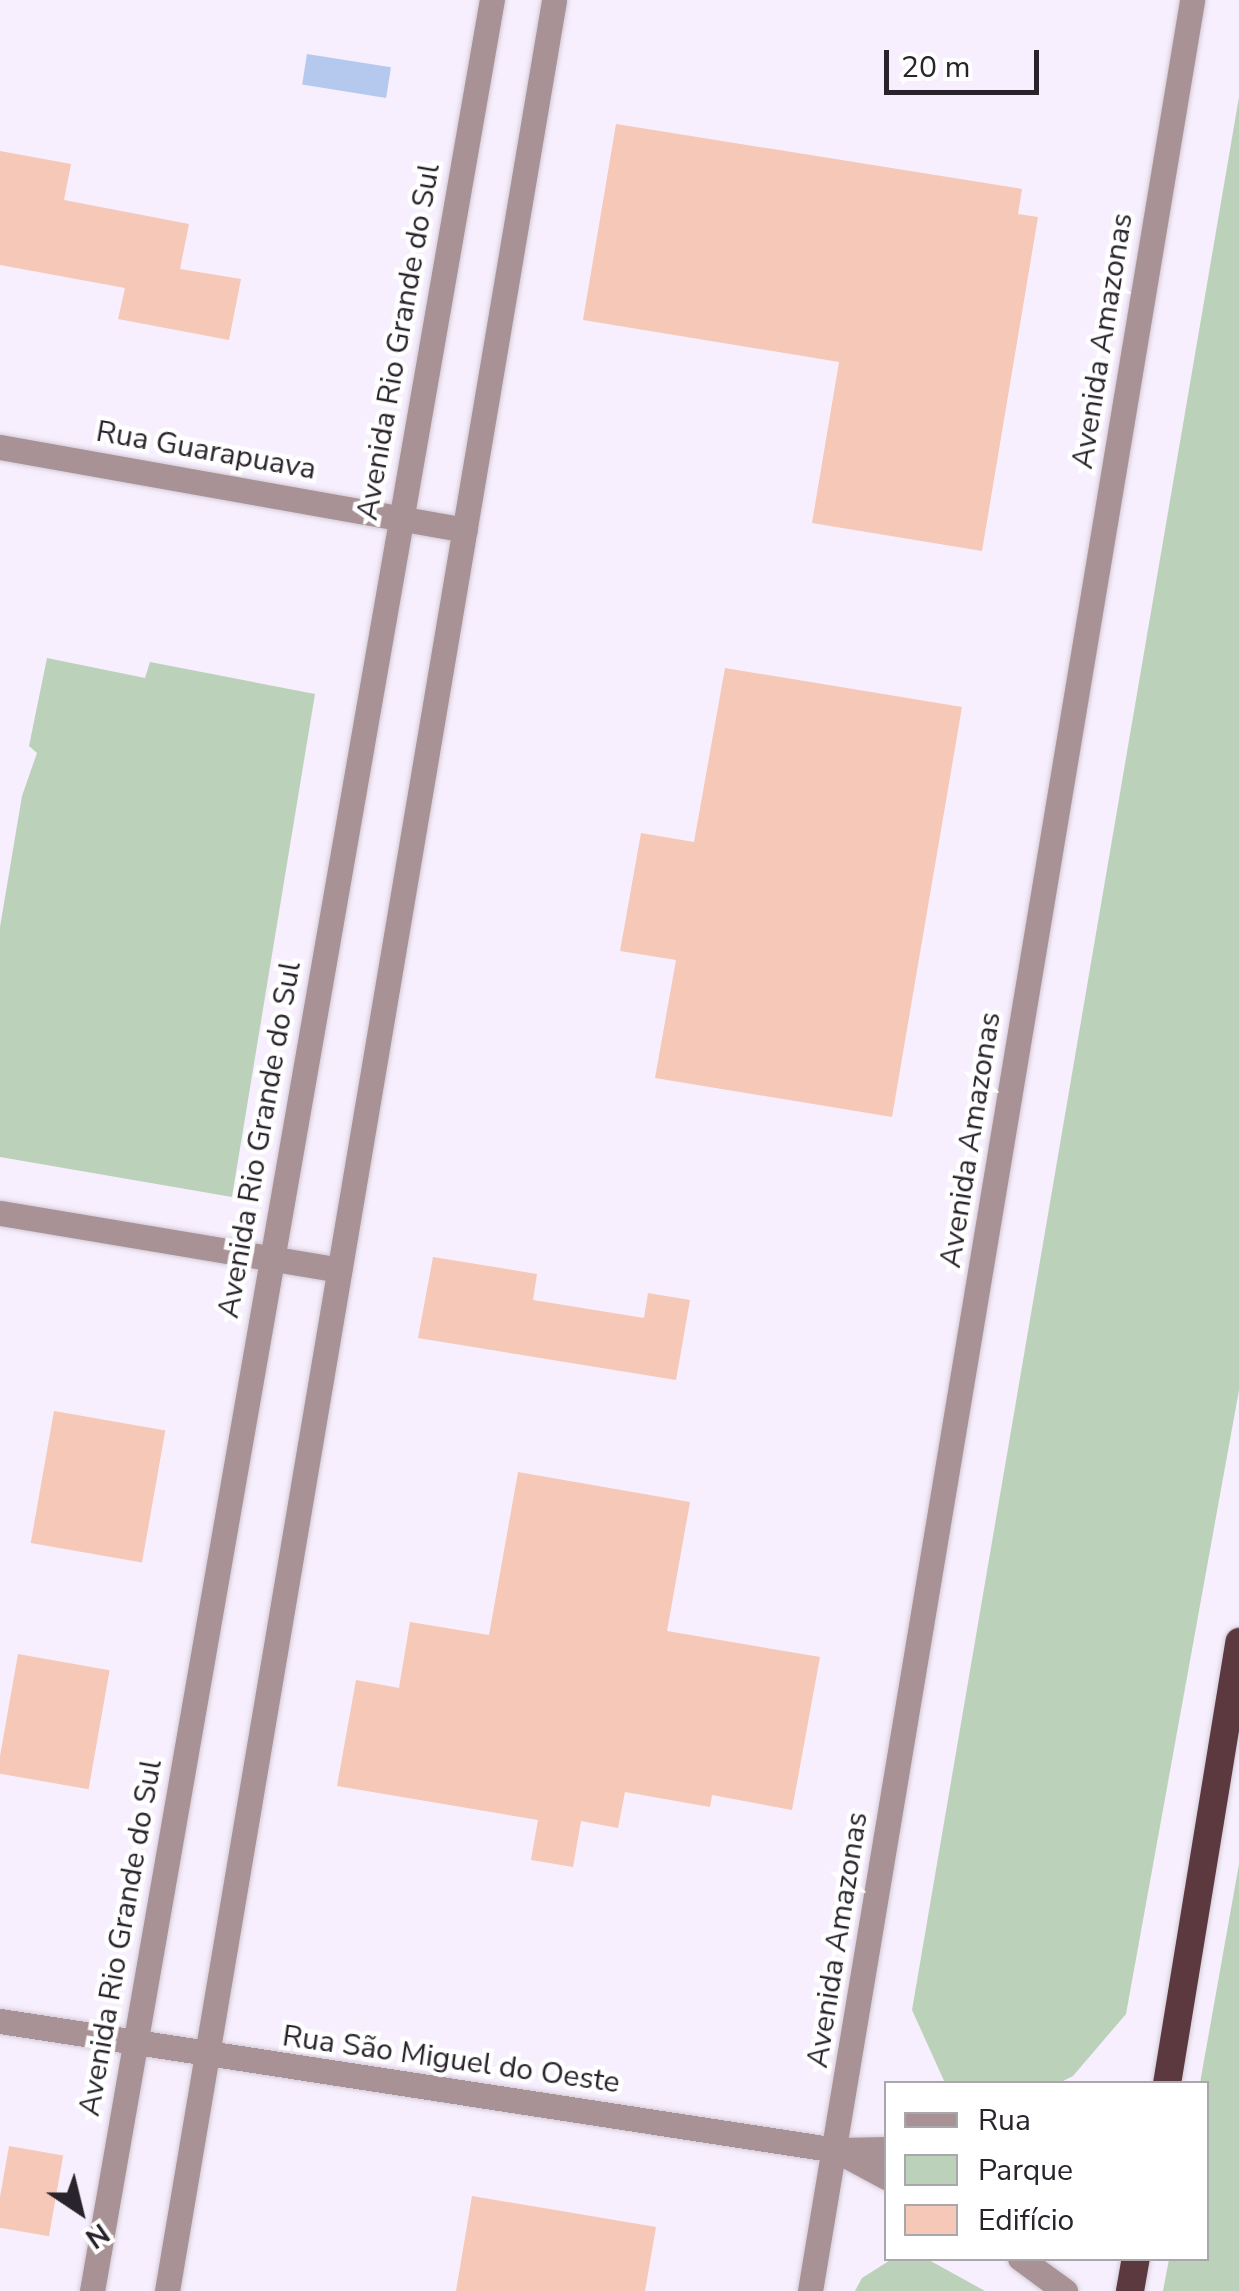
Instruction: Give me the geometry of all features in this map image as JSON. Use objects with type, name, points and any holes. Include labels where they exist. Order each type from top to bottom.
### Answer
[{"type":"highway","points":[[1167,2081],[1239,1642]]},
{"type":"highway","points":[[1130,2291],[1135,2261]]},
{"type":"street","name":"Avenida Rio Grande do Sul","points":[[92,2291],[492,0]]},
{"type":"street","points":[[167,2291],[554,0]]},
{"type":"street","name":"Avenida Amazonas","points":[[810,2291],[1192,0]]},
{"type":"street","name":"Rua Guarapuava","points":[[0,447],[465,530]]},
{"type":"street","points":[[0,1213],[339,1270]]},
{"type":"street","name":"Rua São Miguel do Oeste","points":[[0,2021],[208,2058],[836,2150],[884,2176]]},
{"type":"street","points":[[836,2150],[884,2149]]},
{"type":"street","points":[[1024,2261],[1064,2291]]},
{"type":"green space","points":[[1239,97],[1239,1390],[1126,2014],[1073,2076],[1063,2081],[944,2081],[912,2010]]},
{"type":"green space","points":[[47,658],[145,678],[150,662],[315,694],[232,1197],[0,1157],[0,927],[22,796],[37,753],[29,746]]},
{"type":"green space","points":[[1239,1864],[1239,2291],[1163,2291],[1169,2261],[1209,2261],[1209,2081],[1200,2081]]},
{"type":"green space","points":[[889,2261],[931,2261],[985,2291],[855,2291],[862,2278]]},
{"type":"water","points":[[307,54],[391,67],[386,98],[302,85]]},
{"type":"building","points":[[616,124],[1022,189],[1018,214],[1038,217],[982,551],[812,523],[839,362],[583,320]]},
{"type":"building","points":[[0,151],[71,164],[64,200],[189,224],[180,269],[241,279],[229,340],[118,319],[125,288],[0,265]]},
{"type":"building","points":[[725,668],[962,707],[892,1117],[655,1078],[676,960],[620,951],[641,833],[694,842]]},
{"type":"building","points":[[433,1257],[537,1274],[533,1300],[644,1318],[648,1293],[690,1300],[676,1380],[418,1338]]},
{"type":"building","points":[[54,1411],[165,1431],[142,1563],[31,1543]]},
{"type":"building","points":[[518,1472],[690,1502],[667,1631],[820,1657],[792,1810],[712,1795],[710,1807],[625,1792],[618,1828],[581,1821],[573,1867],[531,1860],[538,1820],[337,1786],[356,1680],[399,1688],[410,1622],[489,1635]]},
{"type":"building","points":[[18,1654],[110,1670],[89,1789],[0,1774]]},
{"type":"building","points":[[9,2146],[63,2156],[49,2236],[0,2228],[0,2197]]},
{"type":"building","points":[[472,2196],[656,2227],[645,2291],[456,2291]]}]
